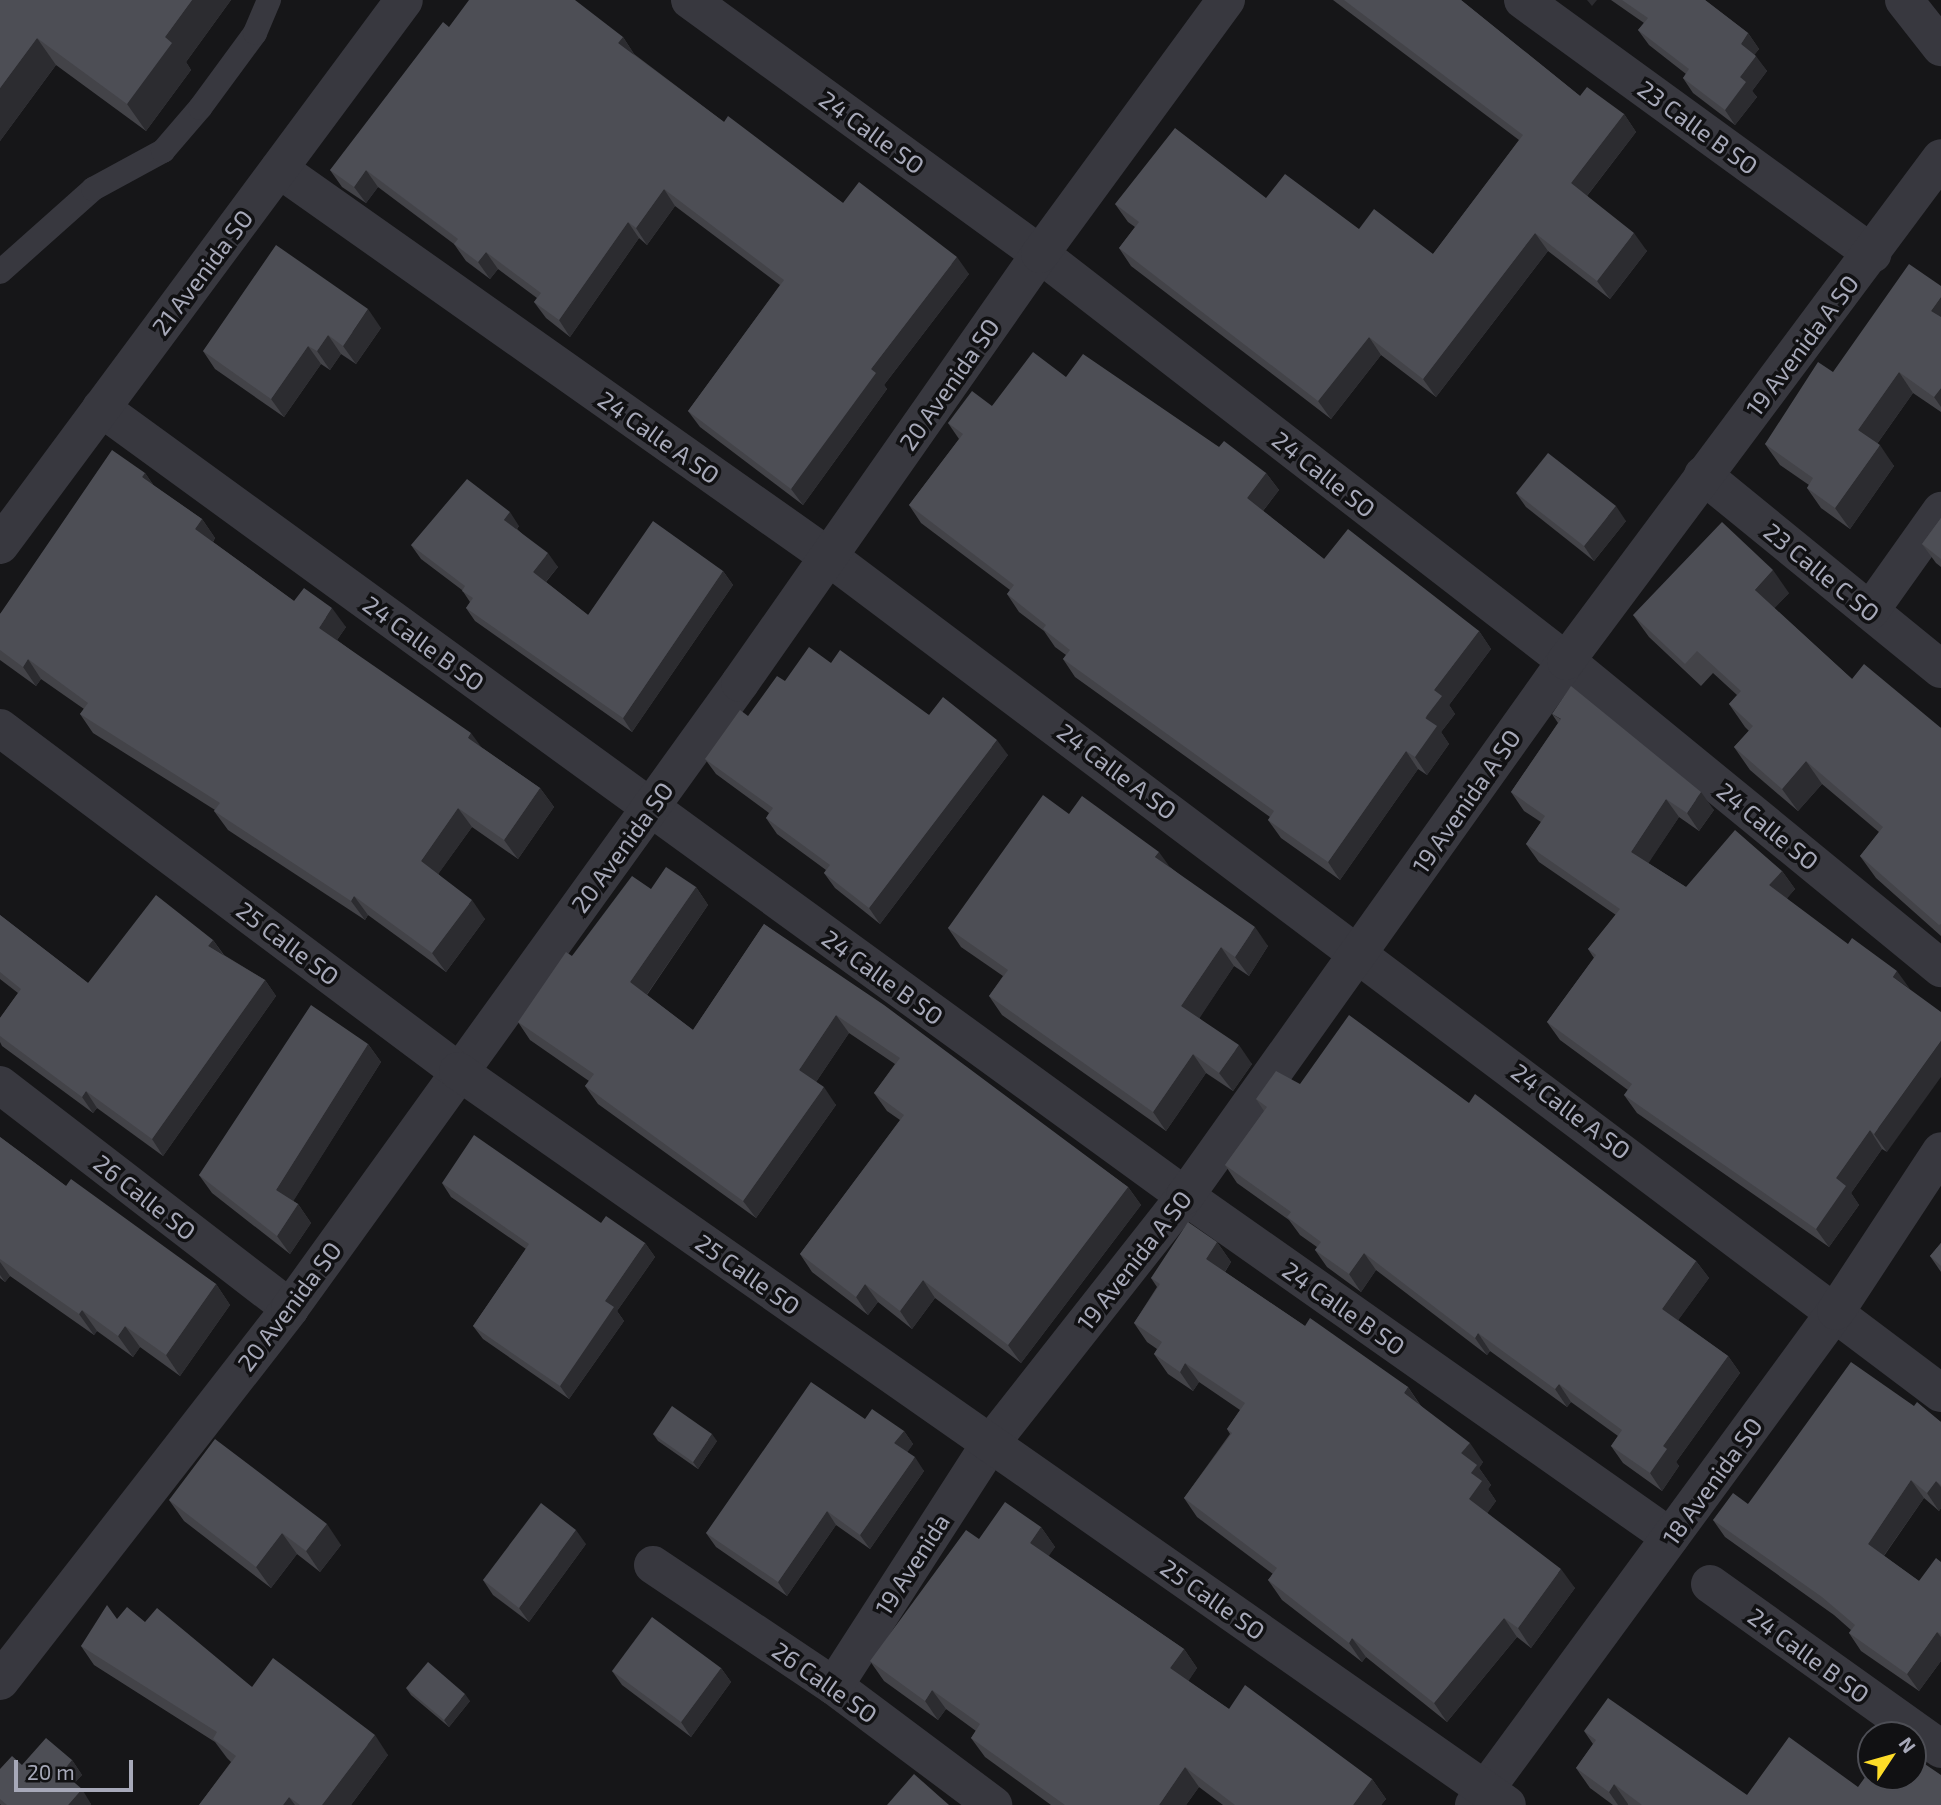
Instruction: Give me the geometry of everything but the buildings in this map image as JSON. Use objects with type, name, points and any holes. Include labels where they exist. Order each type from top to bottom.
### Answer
[{"type":"street","name":"21 Avenida SO","points":[[0,545],[404,0]]},
{"type":"street","name":"24 Calle SO","points":[[690,0],[1040,254],[1566,660],[1941,968]]},
{"type":"street","name":"20 Avenida SO","points":[[0,1681],[290,1308],[458,1071],[651,808],[1040,254],[1226,0]]},
{"type":"street","name":"23 Calle B SO","points":[[1523,0],[1872,254]]},
{"type":"street","points":[[1904,0],[1941,47]]},
{"type":"street","name":"19 Avenida A SO","points":[[990,1444],[1185,1196],[1566,660],[1872,254],[1941,158]]},
{"type":"street","name":"24 Calle A SO","points":[[279,169],[829,557],[1360,952],[1941,1393]]},
{"type":"street","name":"24 Calle B SO","points":[[102,408],[1185,1196],[1670,1537]]},
{"type":"street","name":"23 Calle C SO","points":[[1703,475],[1941,668]]},
{"type":"street","points":[[1870,611],[1941,511]]},
{"type":"street","name":"25 Calle SO","points":[[0,728],[458,1071],[990,1444],[1489,1800]]},
{"type":"street","name":"26 Calle SO","points":[[0,1085],[290,1308]]},
{"type":"street","name":"18 Avenida SO","points":[[1489,1800],[1670,1537],[1836,1311],[1941,1151]]},
{"type":"street","name":"19 Avenida","points":[[834,1686],[990,1444]]},
{"type":"street","name":"26 Calle SO","points":[[653,1565],[834,1686],[993,1805]]},
{"type":"street","name":"24 Calle B SO","points":[[1710,1584],[1941,1749]]},
{"type":"lane","points":[[0,272],[93,189],[163,151],[200,108],[255,33],[269,0]]}]
